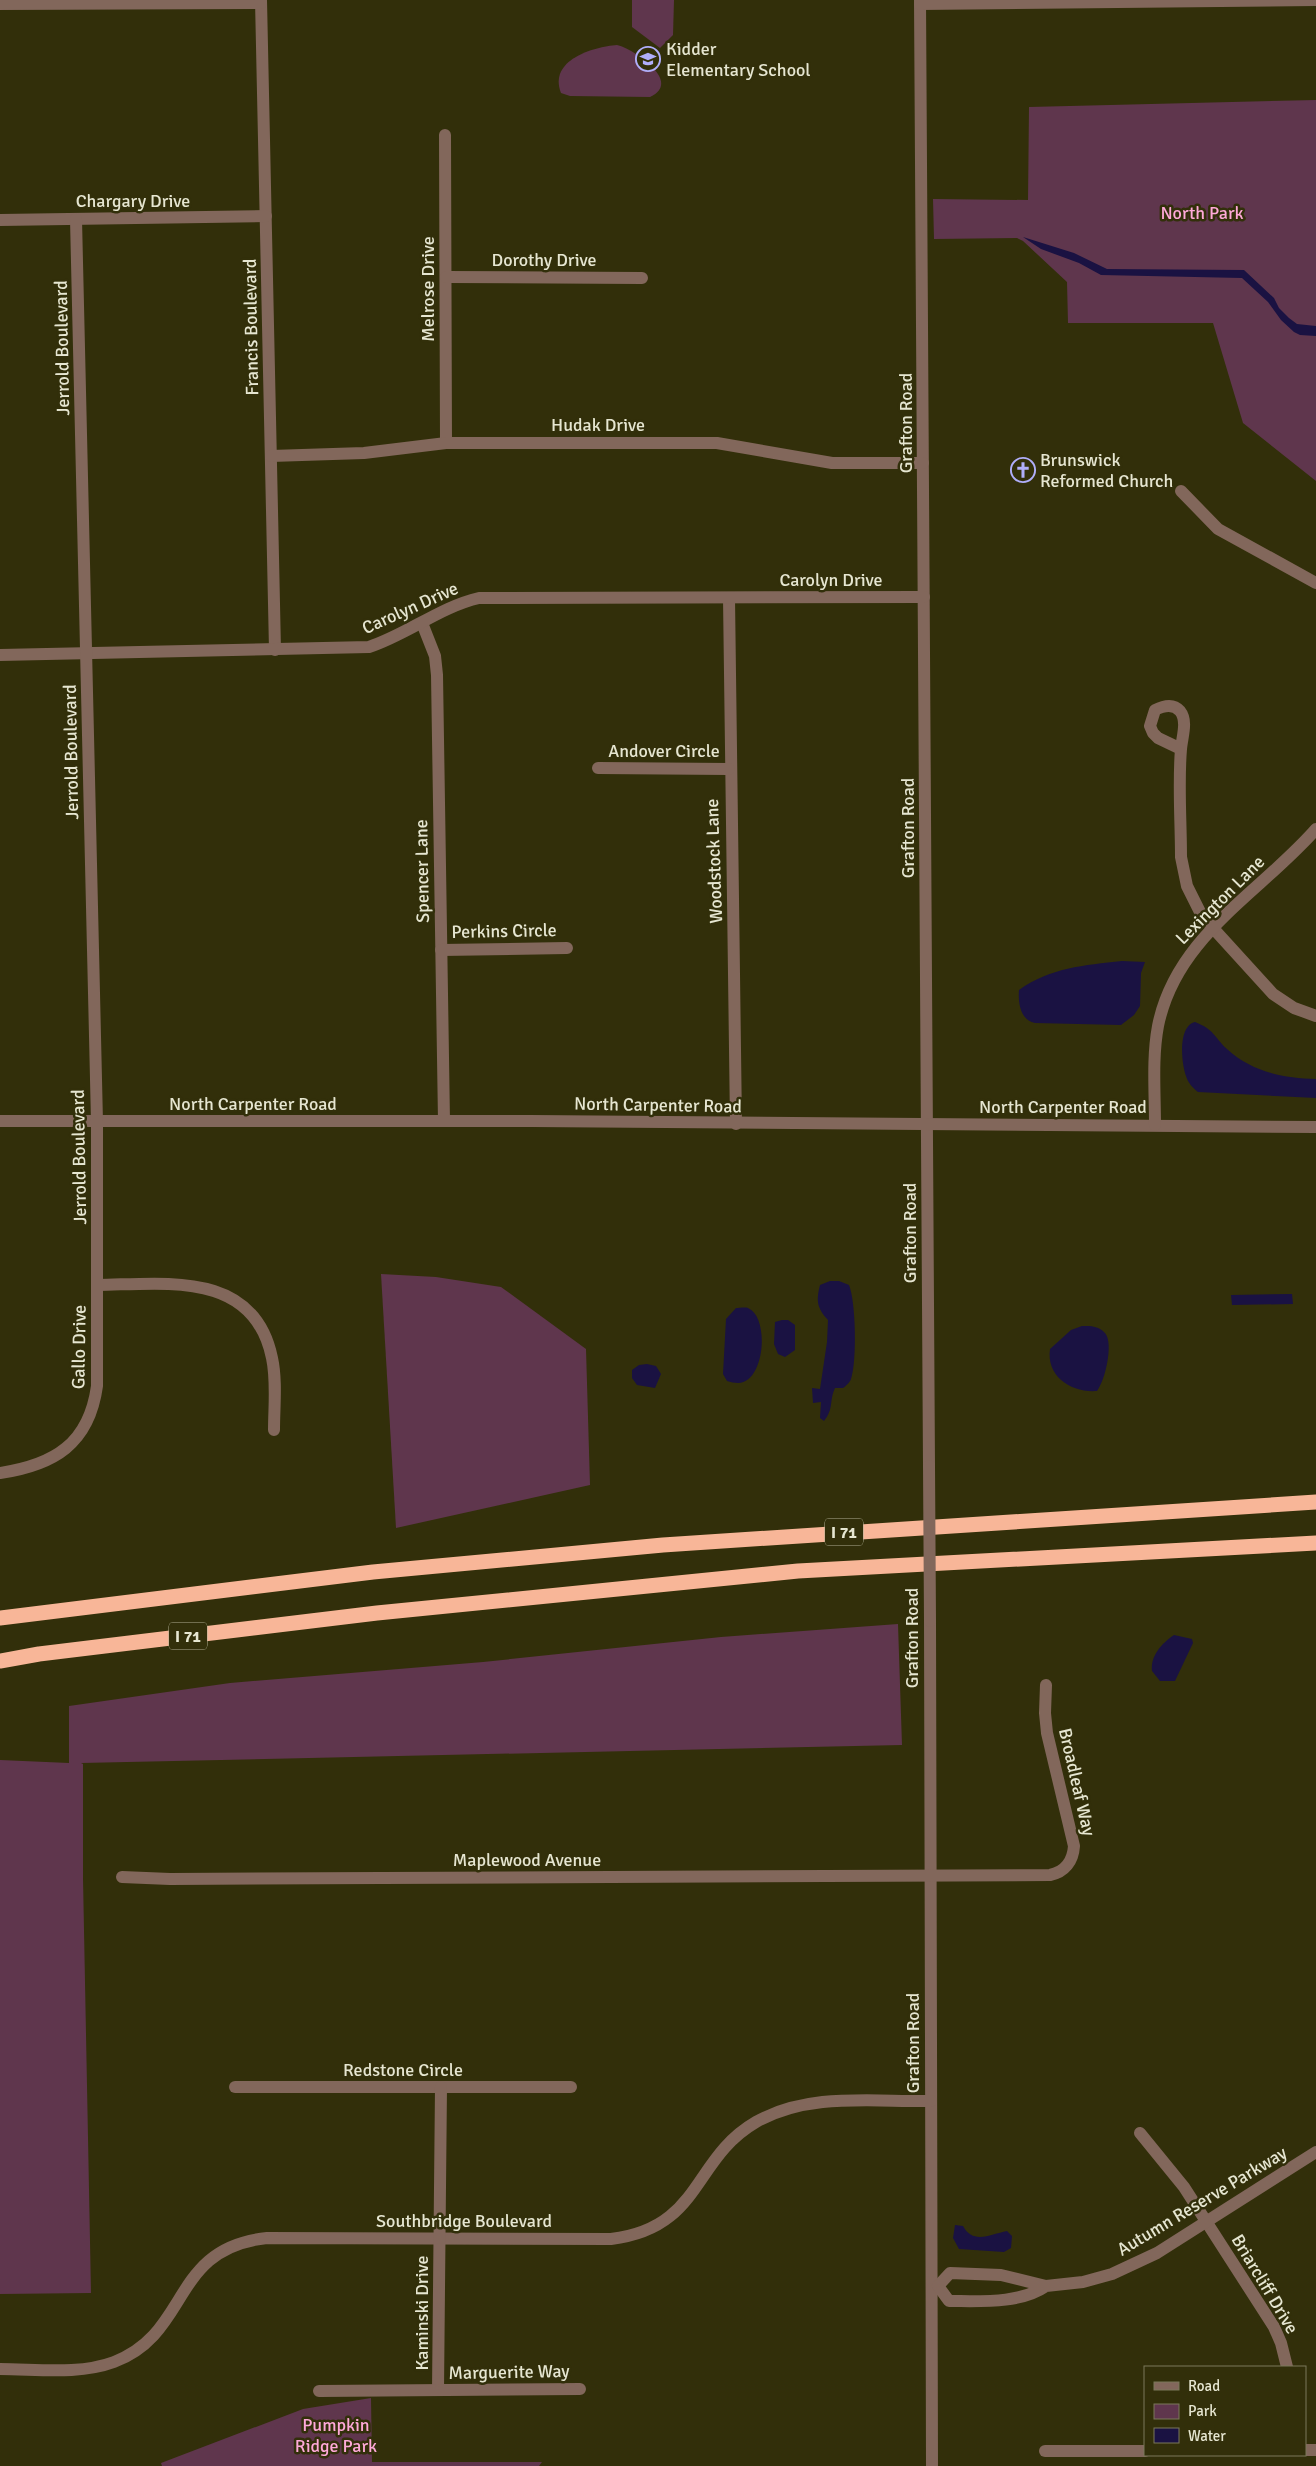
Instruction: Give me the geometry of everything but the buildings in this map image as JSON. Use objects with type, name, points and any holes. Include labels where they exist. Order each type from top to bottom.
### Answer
[{"type":"highway","name":"I 71","points":[[0,1618],[373,1572],[662,1545],[1316,1502]]},
{"type":"highway","name":"I 71","points":[[0,1661],[39,1654],[377,1612],[798,1571],[1316,1543]]},
{"type":"street","points":[[920,2],[1316,0]]},
{"type":"street","points":[[0,4],[261,2]]},
{"type":"street","name":"Francis Boulevard","points":[[261,2],[276,650]]},
{"type":"street","name":"Grafton Road","points":[[920,2],[928,1124],[931,2101],[935,2286],[932,2466]]},
{"type":"street","name":"Melrose Drive","points":[[445,135],[446,443]]},
{"type":"street","name":"Chargary Drive","points":[[0,220],[266,216]]},
{"type":"street","name":"Jerrold Boulevard","points":[[76,219],[97,1122],[98,1285]]},
{"type":"street","name":"Dorothy Drive","points":[[446,277],[642,278]]},
{"type":"street","name":"Hudak Drive","points":[[272,456],[364,453],[446,443],[717,443],[832,464],[923,463]]},
{"type":"street","points":[[1181,491],[1218,529],[1233,539],[1316,583]]},
{"type":"street","name":"Carolyn Drive","points":[[0,656],[369,647],[395,638],[452,605],[480,598],[924,597]]},
{"type":"street","name":"Woodstock Lane","points":[[729,598],[736,1124]]},
{"type":"street","name":"Spencer Lane","points":[[422,623],[435,656],[437,675],[444,1121]]},
{"type":"street","points":[[1181,750],[1181,857],[1183,873],[1193,902],[1213,928],[1280,1000],[1316,1016]]},
{"type":"street","name":"Andover Circle","points":[[598,768],[730,769]]},
{"type":"street","name":"Lexington Lane","points":[[1155,1125],[1155,1049],[1164,1002],[1173,979],[1213,928],[1301,847],[1316,830]]},
{"type":"street","name":"Perkins Circle","points":[[441,950],[567,948]]},
{"type":"street","name":"North Carpenter Road","points":[[0,1121],[444,1121],[1316,1127]]},
{"type":"street","points":[[98,1285],[189,1284],[219,1292],[244,1308],[262,1330],[272,1358],[274,1430]]},
{"type":"street","name":"Gallo Drive","points":[[0,1473],[20,1470],[48,1460],[68,1446],[84,1427],[92,1411],[97,1386],[98,1285]]},
{"type":"street","name":"Broadleaf Way","points":[[930,1876],[1050,1875],[1060,1872],[1071,1860],[1074,1841],[1047,1733],[1044,1713],[1046,1685]]},
{"type":"street","name":"Maplewood Avenue","points":[[122,1877],[170,1880],[930,1876]]},
{"type":"street","name":"Redstone Circle","points":[[235,2087],[571,2087]]},
{"type":"street","name":"Kaminski Drive","points":[[438,2390],[441,2087]]},
{"type":"street","name":"Southbridge Boulevard","points":[[0,2369],[80,2370],[106,2365],[130,2354],[155,2335],[165,2323],[200,2268],[211,2258],[238,2244],[267,2238],[611,2239],[634,2235],[670,2217],[692,2194],[728,2145],[755,2123],[773,2114],[792,2107],[824,2102],[931,2101]]},
{"type":"street","name":"Briarcliff Drive","points":[[1140,2133],[1172,2170],[1207,2221],[1278,2334],[1284,2350],[1286,2366]]},
{"type":"street","name":"Autumn Reserve Parkway","points":[[1046,2286],[1037,2292],[1022,2296],[977,2301],[949,2301],[935,2286],[950,2273],[1001,2275],[1046,2286],[1083,2282],[1122,2271],[1152,2256],[1316,2152]]},
{"type":"street","name":"Marguerite Way","points":[[319,2391],[580,2389]]},
{"type":"street","points":[[1045,2451],[1144,2450]]},
{"type":"green space","points":[[632,0],[674,0],[673,35],[660,48],[632,27]]},
{"type":"green space","points":[[617,45],[644,59],[652,67],[659,75],[661,83],[659,91],[650,97],[570,96],[561,93],[559,82],[561,72],[575,57],[585,52]]},
{"type":"green space","name":"North Park","points":[[1316,100],[1316,481],[1243,423],[1213,323],[1068,323],[1067,282],[1023,241],[1017,238],[934,239],[933,199],[1028,200],[1029,107]]},
{"type":"green space","points":[[381,1274],[436,1277],[501,1287],[586,1349],[590,1485],[396,1528]]},
{"type":"green space","points":[[898,1624],[902,1745],[81,1763],[83,1764],[83,1878],[91,2293],[0,2294],[0,1760],[69,1763],[69,1706],[230,1683],[483,1662],[721,1637]]},
{"type":"green space","name":"Pumpkin Ridge Park","points":[[371,2398],[372,2462],[542,2462],[539,2466],[162,2466],[161,2463],[303,2409]]},
{"type":"water","points":[[1023,237],[1074,253],[1107,269],[1244,270],[1274,298],[1279,308],[1289,318],[1297,324],[1316,326],[1316,336],[1300,335],[1294,332],[1281,320],[1268,302],[1242,278],[1101,275],[1079,263],[1041,249]]},
{"type":"water","points":[[1122,961],[1145,962],[1141,973],[1140,1006],[1134,1015],[1121,1025],[1035,1023],[1023,1014],[1019,1000],[1019,990],[1031,983],[1055,972],[1094,964]]},
{"type":"water","points":[[1195,1022],[1210,1031],[1237,1057],[1257,1068],[1280,1075],[1316,1079],[1316,1098],[1198,1092],[1187,1079],[1182,1054],[1183,1037],[1190,1025]]},
{"type":"water","points":[[830,1281],[839,1281],[849,1285],[853,1304],[855,1346],[851,1379],[843,1388],[835,1388],[829,1413],[824,1421],[820,1418],[821,1402],[813,1403],[812,1388],[820,1389],[827,1342],[828,1320],[820,1308],[818,1300],[820,1285]]},
{"type":"water","points":[[1292,1294],[1293,1304],[1232,1305],[1231,1295]]},
{"type":"water","points":[[736,1308],[748,1308],[755,1314],[760,1324],[762,1336],[759,1362],[754,1373],[747,1380],[738,1383],[727,1381],[723,1374],[726,1319]]},
{"type":"water","points":[[788,1320],[795,1325],[795,1350],[785,1357],[778,1354],[774,1344],[775,1322]]},
{"type":"water","points":[[1082,1326],[1092,1326],[1100,1329],[1108,1338],[1109,1353],[1103,1379],[1097,1391],[1088,1391],[1070,1386],[1052,1368],[1050,1349],[1071,1330]]},
{"type":"water","points":[[639,1365],[656,1366],[661,1374],[655,1388],[637,1385],[632,1378],[632,1370]]},
{"type":"water","points":[[1174,1635],[1192,1639],[1193,1643],[1175,1681],[1160,1681],[1152,1671],[1153,1660],[1161,1646]]},
{"type":"water","points":[[955,2225],[963,2226],[967,2232],[977,2237],[1007,2231],[1012,2236],[1011,2248],[1004,2252],[959,2249],[953,2238]]},
{"type":"place","name":"Kidder Elementary School","points":[[648,59]]},
{"type":"place","name":"Brunswick Reformed Church","points":[[1023,470]]}]
